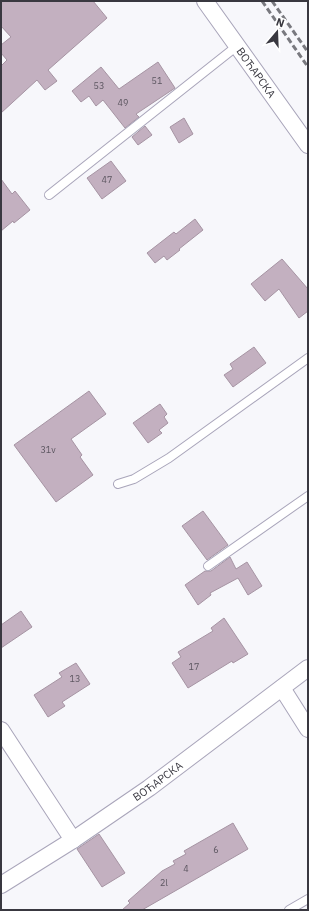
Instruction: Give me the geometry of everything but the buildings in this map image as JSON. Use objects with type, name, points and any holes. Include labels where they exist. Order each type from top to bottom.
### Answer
[{"type":"street","name":"ВОЋАРСКА","points":[[205,1],[308,145]]},
{"type":"street","name":"ВОЋАРСКА","points":[[1,885],[73,840],[149,788],[308,668]]},
{"type":"street","points":[[282,688],[308,729]]},
{"type":"street","points":[[1,730],[73,840]]},
{"type":"lane","points":[[49,195],[237,46]]},
{"type":"lane","points":[[118,484],[134,479],[169,458],[308,358]]},
{"type":"lane","points":[[208,566],[308,496]]},
{"type":"lane","points":[[288,910],[308,899]]},
{"type":"railway","points":[[262,1],[308,67]]},
{"type":"railway","points":[[272,1],[308,52]]}]
